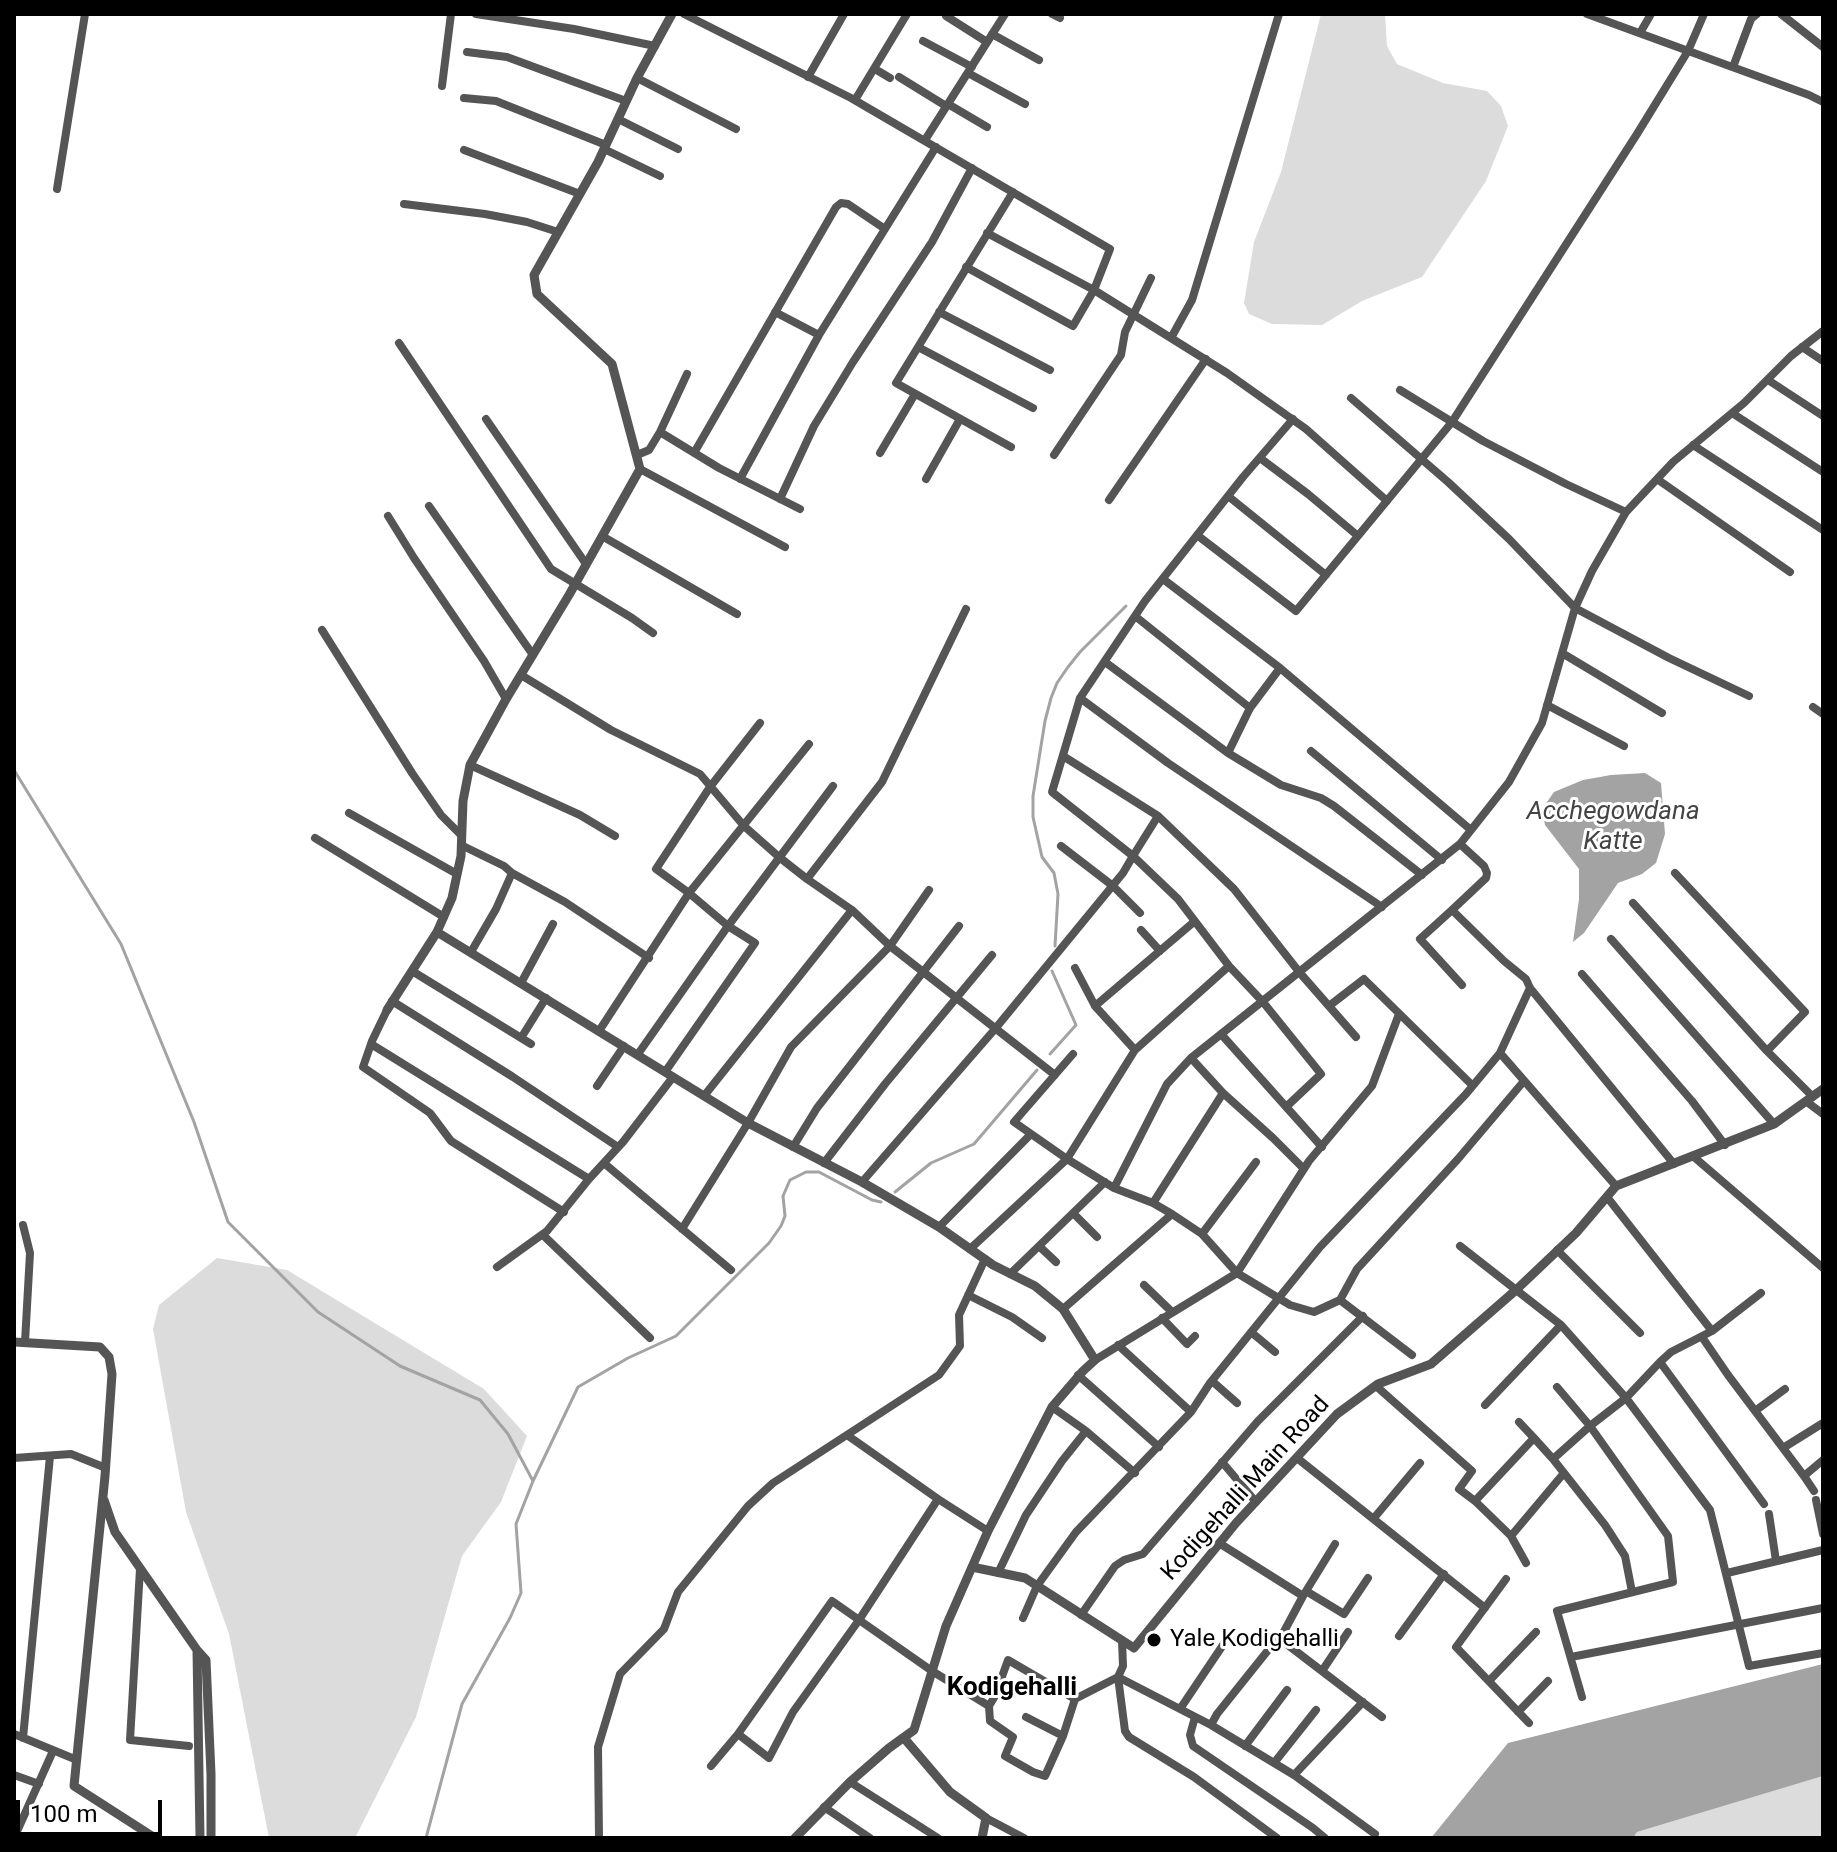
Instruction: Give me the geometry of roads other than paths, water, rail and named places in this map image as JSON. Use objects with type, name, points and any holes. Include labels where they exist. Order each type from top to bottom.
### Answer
[{"type":"street","points":[[57,189],[85,14]]},
{"type":"street","points":[[442,86],[451,14]]},
{"type":"street","points":[[476,14],[574,29],[655,46]]},
{"type":"street","points":[[564,1212],[451,1141],[430,1113],[363,1067],[389,1006],[437,932],[452,898],[470,765],[640,469],[612,364],[537,294],[534,275],[605,147],[637,78],[672,14]]},
{"type":"street","points":[[684,14],[855,100],[1110,249],[1094,290],[1073,326],[966,267]]},
{"type":"street","points":[[808,77],[844,14]]},
{"type":"street","points":[[855,100],[907,14]]},
{"type":"street","points":[[925,140],[1005,14]]},
{"type":"street","points":[[1171,338],[1192,300],[1279,14]]},
{"type":"street","points":[[1587,14],[1823,102]]},
{"type":"street","points":[[1640,33],[1651,14]]},
{"type":"street","points":[[1197,535],[1296,611],[1452,422],[1637,134],[1688,51],[1704,14]]},
{"type":"street","points":[[1733,67],[1751,19],[1757,14]]},
{"type":"street","points":[[1781,14],[1823,47]]},
{"type":"street","points":[[946,16],[1039,60]]},
{"type":"street","points":[[923,41],[1025,104]]},
{"type":"street","points":[[467,52],[507,57],[626,101]]},
{"type":"street","points":[[875,69],[987,127]]},
{"type":"street","points":[[637,78],[736,129]]},
{"type":"street","points":[[464,98],[496,101],[605,147],[660,176]]},
{"type":"street","points":[[618,119],[678,149]]},
{"type":"street","points":[[740,479],[819,335],[936,147]]},
{"type":"street","points":[[464,150],[580,194]]},
{"type":"street","points":[[780,499],[814,426],[932,242],[972,168]]},
{"type":"street","points":[[1011,447],[896,383],[1013,192]]},
{"type":"street","points":[[694,453],[836,207],[841,203],[848,204],[885,229]]},
{"type":"street","points":[[404,204],[485,214],[558,232]]},
{"type":"street","points":[[987,233],[1094,290],[1227,373],[1293,419],[1387,501]]},
{"type":"street","points":[[1054,455],[1121,355],[1125,332],[1151,278]]},
{"type":"street","points":[[775,312],[819,335]]},
{"type":"street","points":[[939,312],[1050,370]]},
{"type":"street","points":[[1114,1188],[1167,1084],[1191,1058],[1460,844],[1509,782],[1542,723],[1575,608],[1626,512],[1693,445],[1823,331]]},
{"type":"street","points":[[399,343],[551,569],[653,633]]},
{"type":"street","points":[[918,347],[1033,408]]},
{"type":"street","points":[[1802,347],[1823,361]]},
{"type":"street","points":[[1109,500],[1206,359]]},
{"type":"street","points":[[637,455],[649,450],[687,374]]},
{"type":"street","points":[[1768,380],[1823,416]]},
{"type":"street","points":[[1400,390],[1483,441],[1626,512]]},
{"type":"street","points":[[880,453],[915,394]]},
{"type":"street","points":[[1351,398],[1509,539],[1575,608],[1749,696]]},
{"type":"street","points":[[1732,413],[1823,472]]},
{"type":"street","points":[[486,419],[586,564]]},
{"type":"street","points":[[926,479],[960,419]]},
{"type":"street","points":[[1286,1107],[1321,1074],[1263,1002],[1229,966],[1178,899],[1133,856],[1052,792],[1080,698],[1163,579],[1293,419]]},
{"type":"street","points":[[660,432],[740,479],[800,509]]},
{"type":"street","points":[[1693,445],[1823,530]]},
{"type":"street","points":[[1260,458],[1358,536]]},
{"type":"street","points":[[640,469],[785,547]]},
{"type":"street","points":[[1657,479],[1790,572]]},
{"type":"street","points":[[1228,496],[1326,575]]},
{"type":"street","points":[[429,506],[533,655]]},
{"type":"street","points":[[388,516],[506,699]]},
{"type":"street","points":[[602,536],[737,614]]},
{"type":"street","points":[[1163,579],[1280,668],[1471,830]]},
{"type":"street","points":[[807,879],[882,782],[966,609]]},
{"type":"street","points":[[1135,616],[1250,708]]},
{"type":"street","points":[[322,630],[426,794],[461,840],[565,902],[649,958]]},
{"type":"street","points":[[1562,653],[1662,713]]},
{"type":"street","points":[[1105,662],[1228,753],[1281,785],[1321,798],[1422,875]]},
{"type":"street","points":[[1228,753],[1250,708],[1280,668]]},
{"type":"street","points":[[521,675],[611,730],[700,774],[744,826],[779,857],[852,910],[890,946],[1055,1075]]},
{"type":"street","points":[[1080,698],[1168,763],[1382,907]]},
{"type":"street","points":[[1547,705],[1624,746]]},
{"type":"street","points":[[1813,707],[1823,714]]},
{"type":"street","points":[[497,1267],[543,1235],[623,1142],[755,943],[728,926],[656,869],[710,787],[760,723]]},
{"type":"street","points":[[599,1031],[689,893],[809,744]]},
{"type":"street","points":[[1311,751],[1442,860]]},
{"type":"street","points":[[1063,756],[1158,816],[1234,889],[1300,973],[1356,1037]]},
{"type":"street","points":[[470,765],[580,815],[615,836]]},
{"type":"street","points":[[638,1054],[728,926],[833,786]]},
{"type":"street","points":[[349,813],[457,874]]},
{"type":"street","points":[[862,1182],[995,1029],[1113,886],[1158,816]]},
{"type":"street","points":[[315,838],[444,917]]},
{"type":"street","points":[[1460,844],[1484,866],[1486,878],[1420,939],[1462,985]]},
{"type":"street","points":[[1061,846],[1113,886],[1140,913]]},
{"type":"street","points":[[471,952],[512,873]]},
{"type":"street","points":[[1675,873],[1805,1012],[1767,1051]]},
{"type":"street","points":[[682,1229],[791,1047],[890,946],[929,890]]},
{"type":"street","points":[[1633,903],[1823,1114]]},
{"type":"street","points":[[704,1096],[852,910]]},
{"type":"street","points":[[1452,910],[1526,979],[1530,988],[1674,1164]]},
{"type":"street","points":[[1095,1006],[1195,921]]},
{"type":"street","points":[[521,983],[553,924]]},
{"type":"street","points":[[793,1147],[817,1108],[959,926]]},
{"type":"street","points":[[1141,930],[1160,951]]},
{"type":"street","points":[[437,932],[748,1123],[862,1182],[939,1227],[985,1259],[1035,1286],[1063,1309],[1095,1360]]},
{"type":"street","points":[[1611,939],[1774,1124]]},
{"type":"street","points":[[824,1163],[992,955]]},
{"type":"street","points":[[970,1249],[1067,1159],[1135,1050],[1229,966]]},
{"type":"street","points":[[1075,968],[1095,1006],[1135,1050]]},
{"type":"street","points":[[412,971],[531,1044]]},
{"type":"street","points":[[1582,974],[1692,1101],[1725,1145]]},
{"type":"street","points":[[1329,1006],[1364,979],[1472,1085]]},
{"type":"street","points":[[1023,1618],[1037,1586],[1076,1532],[1191,1412],[1212,1381],[1320,1247],[1500,1053],[1530,988]]},
{"type":"street","points":[[521,1038],[546,998]]},
{"type":"street","points":[[389,1006],[513,1077],[618,1147]]},
{"type":"street","points":[[795,1838],[850,1782],[914,1730],[946,1626],[988,1531],[1052,1407],[1078,1375],[1095,1360],[1237,1273],[1304,1169],[1372,1086],[1399,1014]]},
{"type":"street","points":[[1221,1034],[1322,1147]]},
{"type":"street","points":[[371,1044],[589,1179]]},
{"type":"street","points":[[597,1086],[624,1046]]},
{"type":"street","points":[[1500,1053],[1616,1186]]},
{"type":"street","points":[[1073,1054],[1014,1122],[1114,1188],[1153,1203],[1202,1234],[1237,1273],[1290,1305],[1314,1312],[1340,1300],[1357,1269],[1458,1159],[1524,1081]]},
{"type":"street","points":[[1191,1058],[1223,1093],[1304,1169]]},
{"type":"street","name":"Kodigehalli Main Road","points":[[1122,1641],[1134,1648],[1219,1543],[1337,1414],[1376,1386],[1431,1364],[1576,1233],[1616,1186],[1774,1124],[1823,1089]]},
{"type":"street","points":[[1153,1203],[1223,1093]]},
{"type":"street","points":[[939,1227],[1031,1134]]},
{"type":"street","points":[[1694,1157],[1823,1268]]},
{"type":"street","points":[[1202,1234],[1256,1162]]},
{"type":"street","points":[[605,1164],[731,1270]]},
{"type":"street","points":[[1010,1274],[1105,1182]]},
{"type":"street","points":[[1607,1197],[1712,1331]]},
{"type":"street","points":[[1073,1213],[1097,1237]]},
{"type":"street","points":[[1063,1309],[1172,1214]]},
{"type":"street","points":[[23,1225],[30,1253],[19,1342],[100,1347],[109,1357],[112,1374],[106,1468],[74,1786],[155,1838]]},
{"type":"street","points":[[543,1235],[650,1338]]},
{"type":"street","points":[[1039,1246],[1056,1262]]},
{"type":"street","points":[[1460,1246],[1561,1325],[1626,1398],[1710,1510],[1749,1666],[1823,1653]]},
{"type":"street","points":[[1557,1250],[1640,1333]]},
{"type":"street","points":[[599,1838],[598,1747],[620,1674],[664,1629],[678,1592],[748,1506],[773,1483],[939,1375],[960,1346],[959,1315],[985,1259]]},
{"type":"street","points":[[1144,1285],[1172,1312]]},
{"type":"street","points":[[1553,1459],[1626,1398],[1671,1352],[1712,1331],[1761,1293]]},
{"type":"street","points":[[968,1295],[1012,1317],[1042,1338]]},
{"type":"street","points":[[1340,1300],[1412,1355]]},
{"type":"street","points":[[1081,1615],[1115,1566],[1143,1554],[1258,1421],[1363,1316]]},
{"type":"street","points":[[1162,1318],[1187,1344],[1195,1336]]},
{"type":"street","points":[[1485,1405],[1561,1325]]},
{"type":"street","points":[[1251,1332],[1275,1352]]},
{"type":"street","points":[[1702,1337],[1804,1476],[1815,1496],[1823,1534]]},
{"type":"street","points":[[1118,1345],[1191,1412]]},
{"type":"street","points":[[1660,1362],[1764,1504]]},
{"type":"street","points":[[1078,1375],[1159,1447]]},
{"type":"street","points":[[1212,1381],[1237,1403]]},
{"type":"street","points":[[1376,1386],[1472,1471],[1459,1489],[1511,1536],[1526,1563]]},
{"type":"street","points":[[1557,1387],[1590,1426],[1668,1536],[1673,1582],[1557,1611],[1582,1697]]},
{"type":"street","points":[[1755,1411],[1785,1389]]},
{"type":"street","points":[[1052,1407],[1135,1473]]},
{"type":"street","points":[[1519,1422],[1605,1525],[1625,1556],[1632,1592]]},
{"type":"street","points":[[1783,1448],[1821,1427]]},
{"type":"street","points":[[998,1573],[1026,1515],[1086,1431]]},
{"type":"street","points":[[847,1435],[988,1531]]},
{"type":"street","points":[[1475,1501],[1534,1438]]},
{"type":"street","points":[[14,1458],[71,1454],[106,1468]]},
{"type":"street","points":[[50,1456],[18,1736],[77,1760]]},
{"type":"street","points":[[1297,1458],[1485,1608]]},
{"type":"street","points":[[1804,1476],[1823,1460]]},
{"type":"street","points":[[1222,1462],[1256,1502]]},
{"type":"street","points":[[1374,1518],[1420,1463]]},
{"type":"street","points":[[1511,1536],[1564,1473]]},
{"type":"street","points":[[103,1497],[115,1532],[206,1660],[211,1838]]},
{"type":"street","points":[[738,1734],[769,1758],[793,1712],[859,1620],[938,1499]]},
{"type":"street","points":[[1769,1514],[1776,1561]]},
{"type":"street","points":[[1219,1543],[1344,1614],[1368,1578]]},
{"type":"street","points":[[1211,1725],[1280,1639],[1335,1544]]},
{"type":"street","points":[[1727,1573],[1823,1550]]},
{"type":"street","points":[[972,1567],[1025,1578],[1122,1641],[1123,1666],[1118,1677],[1125,1731],[1129,1737],[1194,1777],[1277,1838]]},
{"type":"street","points":[[140,1569],[130,1740],[189,1746]]},
{"type":"street","points":[[1399,1636],[1444,1574]]},
{"type":"street","points":[[1506,1579],[1456,1647],[1529,1723]]},
{"type":"street","points":[[711,1766],[738,1734],[832,1601],[932,1671],[989,1706]]},
{"type":"street","points":[[1571,1657],[1823,1608]]},
{"type":"street","points":[[1322,1671],[1348,1632]]},
{"type":"street","points":[[1489,1681],[1536,1632]]},
{"type":"street","points":[[1280,1639],[1382,1717]]},
{"type":"street","points":[[1180,1709],[1225,1642]]},
{"type":"street","points":[[197,1650],[200,1838]]},
{"type":"street","points":[[1075,1699],[1008,1660],[989,1706],[990,1721],[1013,1737],[1005,1756],[1045,1776],[1075,1699],[1118,1677]]},
{"type":"street","points":[[1118,1677],[1211,1725],[1294,1775],[1375,1834]]},
{"type":"street","points":[[1518,1712],[1548,1681]]},
{"type":"street","points":[[1245,1746],[1287,1690]]},
{"type":"street","points":[[1294,1775],[1363,1702]]},
{"type":"street","points":[[1274,1763],[1316,1710]]},
{"type":"street","points":[[1026,1717],[1063,1736]]},
{"type":"street","points":[[1195,1717],[1190,1735],[1193,1746],[1325,1838]]},
{"type":"street","points":[[904,1738],[950,1792],[986,1818],[1024,1838]]},
{"type":"street","points":[[14,1838],[53,1751]]},
{"type":"street","points":[[14,1775],[39,1784]]},
{"type":"street","points":[[850,1782],[938,1838]]},
{"type":"street","points":[[824,1807],[870,1838]]},
{"type":"street","points":[[14,1814],[22,1821]]},
{"type":"street","points":[[982,1838],[986,1818]]},
{"type":"water","name":"Acchegowdana Katte","points":[[1645,773],[1661,783],[1665,834],[1656,863],[1642,874],[1618,883],[1584,933],[1573,942],[1579,899],[1579,869],[1545,825],[1542,809],[1554,792],[1583,780]]},
{"type":"water","points":[[1823,1664],[1823,1776],[1637,1832],[1633,1838],[1431,1838],[1508,1743]]},
{"type":"waterway","points":[[1055,946],[1058,894],[1054,873],[1042,857],[1033,817],[1033,796],[1045,721],[1057,683],[1068,667],[1126,606]]},
{"type":"waterway","points":[[14,770],[121,944],[194,1122],[228,1222],[318,1312],[400,1366],[480,1400],[508,1434],[533,1481]]},
{"type":"waterway","points":[[1050,1054],[1076,1025],[1052,971]]},
{"type":"waterway","points":[[895,1192],[931,1163],[974,1144],[1037,1070]]},
{"type":"waterway","points":[[426,1838],[462,1704],[521,1593],[516,1524],[578,1387],[628,1358],[676,1336],[769,1243],[785,1216],[783,1196],[790,1180],[806,1172],[819,1172],[881,1202]]},
{"type":"place","name":"Yale Kodigehalli","points":[[1154,1640]]},
{"type":"district","name":"Kodigehalli","points":[[1012,1688]]}]
